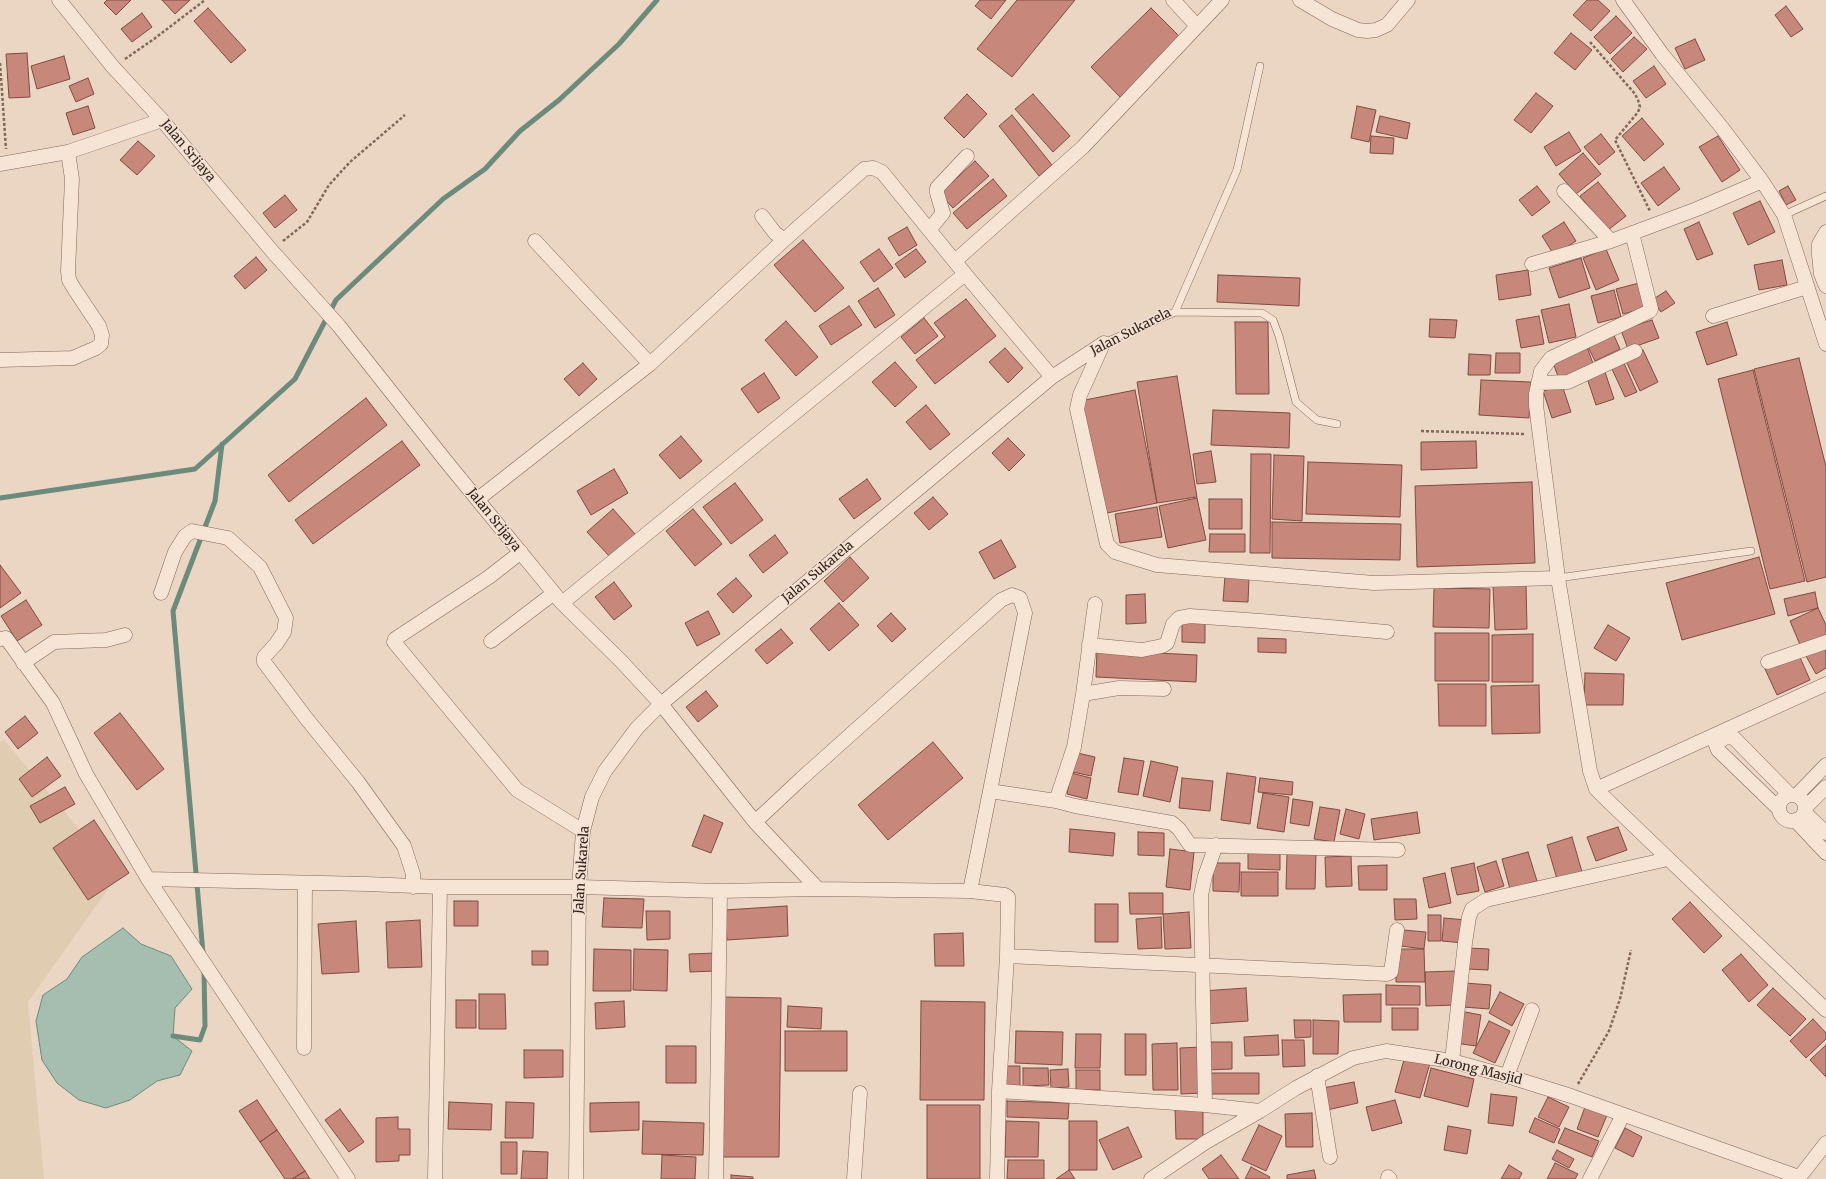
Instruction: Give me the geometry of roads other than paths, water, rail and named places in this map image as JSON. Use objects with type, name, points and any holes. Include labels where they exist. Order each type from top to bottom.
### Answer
[{"type":"street","name":"Jalan Srijaya","points":[[59,0],[112,67],[162,120],[272,251],[340,326],[444,460],[478,499],[558,598],[622,661],[661,704],[755,822],[818,889]]},
{"type":"street","points":[[1173,0],[1198,26]]},
{"type":"street","points":[[955,262],[1083,147],[1222,0]]},
{"type":"street","points":[[1300,0],[1332,19],[1358,30],[1367,31],[1376,30],[1387,25],[1408,0]]},
{"type":"street","points":[[1623,0],[1662,54],[1724,129],[1762,181],[1784,215],[1826,344]]},
{"type":"street","points":[[3,164],[68,152],[162,120]]},
{"type":"street","points":[[0,360],[73,358],[96,348],[101,344],[102,335],[99,326],[72,285],[68,272],[72,179],[68,152]]},
{"type":"street","points":[[930,229],[943,213],[937,188],[967,156]]},
{"type":"street","points":[[478,499],[650,364],[784,240],[864,169],[873,168],[882,172],[930,229],[955,262],[1052,376]]},
{"type":"street","points":[[1532,264],[1611,241],[1762,181]]},
{"type":"street","points":[[1564,191],[1611,241]]},
{"type":"street","points":[[762,216],[775,233],[784,240]]},
{"type":"street","points":[[1826,232],[1819,244],[1821,274],[1826,286]]},
{"type":"street","points":[[1632,233],[1651,309],[1650,311],[1551,358],[1541,371],[1538,383],[1536,406],[1541,435],[1558,578],[1590,771],[1596,789],[1826,1010]]},
{"type":"street","points":[[535,241],[650,364]]},
{"type":"street","points":[[491,641],[558,598],[965,274]]},
{"type":"street","points":[[1713,316],[1807,287]]},
{"type":"street","points":[[1104,344],[1080,396],[1077,409],[1107,544],[1115,552],[1157,565],[1374,583],[1558,578]]},
{"type":"street","name":"Jalan Sukarela","points":[[576,1179],[579,888],[583,831],[592,797],[605,771],[637,728],[661,704],[1052,376],[1104,344]]},
{"type":"street","points":[[1538,383],[1568,382],[1635,351]]},
{"type":"street","points":[[161,593],[175,552],[185,536],[192,530],[228,538],[260,567],[286,618],[284,632],[276,644],[264,657],[264,662],[306,718],[358,782],[404,846],[413,874],[413,887]]},
{"type":"street","points":[[521,552],[489,577],[395,639],[394,642],[517,790],[583,831]]},
{"type":"street","points":[[755,822],[1001,600],[1012,595],[1020,598],[1025,613],[970,891]]},
{"type":"street","points":[[1056,801],[1074,747],[1083,694],[1095,604]]},
{"type":"street","points":[[1089,644],[1142,650],[1162,646],[1167,643],[1173,624],[1179,618],[1190,616],[1387,632]]},
{"type":"street","points":[[23,663],[54,642],[106,640],[125,635]]},
{"type":"street","points":[[0,639],[6,638],[53,703],[86,774],[148,879],[348,1179]]},
{"type":"street","points":[[1768,662],[1826,642]]},
{"type":"street","points":[[1596,789],[1826,684]]},
{"type":"street","points":[[1083,694],[1119,688],[1164,689]]},
{"type":"street","points":[[1826,788],[1802,813],[1788,820],[1782,816],[1779,809],[1718,750],[1716,745],[1726,737],[1734,738],[1793,795],[1803,800],[1802,813],[1826,853]]},
{"type":"street","points":[[1779,809],[1782,800],[1793,795],[1826,765]]},
{"type":"street","points":[[990,791],[1056,801],[1075,806],[1172,823],[1179,828],[1190,845],[1398,850]]},
{"type":"street","points":[[1802,813],[1826,832]]},
{"type":"street","points":[[1205,1105],[1200,895],[1216,846]]},
{"type":"street","points":[[1452,1061],[1465,943],[1469,917],[1472,909],[1486,900],[1668,859]]},
{"type":"street","points":[[148,879],[413,887],[720,891],[818,889],[861,891],[970,891],[1005,895],[1008,897],[1007,956],[999,1091],[996,1179]]},
{"type":"street","points":[[304,883],[304,1048]]},
{"type":"street","points":[[435,1179],[440,887]]},
{"type":"street","points":[[716,1179],[720,891]]},
{"type":"street","points":[[1007,956],[1387,974],[1391,972],[1397,930]]},
{"type":"street","points":[[1507,1076],[1532,1010]]},
{"type":"street","name":"Lorong Masjid","points":[[1151,1179],[1206,1142],[1317,1076],[1353,1058],[1368,1053],[1386,1051],[1452,1061],[1507,1076],[1571,1096],[1798,1178]]},
{"type":"street","points":[[1317,1076],[1330,1157]]},
{"type":"street","points":[[999,1091],[1205,1105],[1260,1111]]},
{"type":"street","points":[[854,1179],[860,1093]]},
{"type":"street","points":[[1590,1179],[1623,1115]]},
{"type":"street","points":[[1798,1178],[1826,1143]]},
{"type":"lane","name":"Jalan Sukarela","points":[[1104,344],[1175,312],[1237,170],[1260,66]]},
{"type":"lane","points":[[1784,215],[1826,196]]},
{"type":"lane","points":[[1175,312],[1262,313],[1273,320],[1279,336],[1296,402],[1316,420],[1338,424]]},
{"type":"lane","points":[[1558,578],[1751,551]]},
{"type":"waterway","points":[[0,498],[195,469],[295,379],[336,300],[443,199],[485,169],[520,131],[559,100],[619,44],[657,0]]},
{"type":"waterway","points":[[203,953],[173,611],[215,501],[222,444]]},
{"type":"waterway","points":[[173,1036],[200,1040],[205,1026],[204,971]]}]
